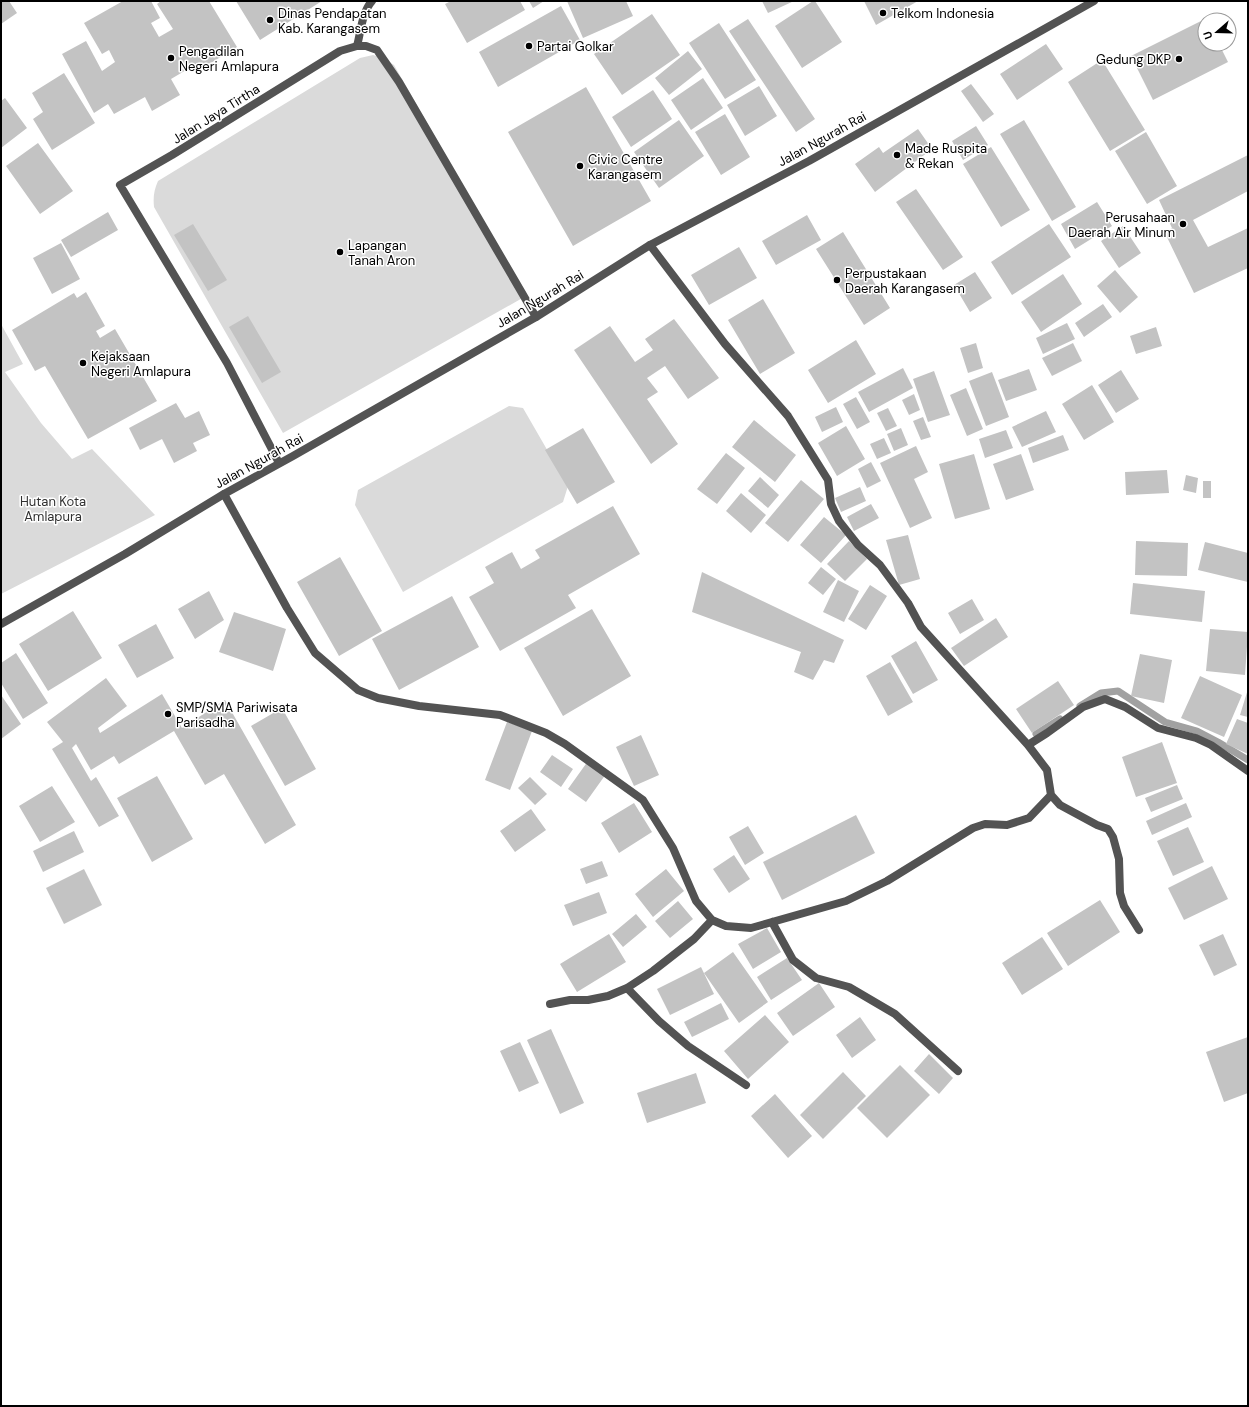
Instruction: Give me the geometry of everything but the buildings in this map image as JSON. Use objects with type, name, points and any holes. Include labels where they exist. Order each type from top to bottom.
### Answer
[{"type":"street","points":[[358,46],[364,16],[368,5],[372,1]]},
{"type":"street","name":"Jalan Ngurah Rai","points":[[1,624],[125,554],[224,494],[536,317],[650,246],[810,161],[1094,1]]},
{"type":"street","name":"Jalan Jaya Tirtha","points":[[279,463],[227,363],[120,185],[340,51],[358,46],[366,46],[377,50],[399,82],[536,317]]},
{"type":"street","points":[[650,246],[725,344],[788,416],[828,480],[830,504],[839,521],[858,545],[880,565],[908,603],[921,627],[1028,745],[1047,770],[1051,795],[1060,805],[1097,825],[1108,829],[1111,833],[1119,859],[1120,893],[1124,906],[1139,930]]},
{"type":"street","points":[[224,494],[287,608],[315,653],[358,690],[378,698],[419,706],[500,715],[546,733],[565,744],[643,800],[674,848],[696,901],[712,920],[726,926],[751,928],[846,900],[887,881],[973,828],[986,824],[1007,825],[1030,818],[1051,795]]},
{"type":"street","points":[[1028,745],[1047,734],[1083,707],[1105,699],[1125,707],[1158,728],[1196,738],[1212,745],[1248,771]]},
{"type":"street","points":[[550,1004],[570,1000],[588,1000],[608,996],[627,988],[653,971],[694,939],[712,920]]},
{"type":"street","points":[[772,922],[793,960],[816,978],[849,987],[895,1014],[958,1071]]},
{"type":"street","points":[[627,988],[659,1021],[688,1046],[746,1085]]},
{"type":"green space","name":"Lapangan Tanah Aron","points":[[373,55],[383,58],[394,65],[526,296],[283,433],[154,207],[155,191],[158,181],[360,58]]},
{"type":"green space","name":"Hutan Kota Amlapura","points":[[1,324],[23,364],[5,372],[41,423],[72,459],[92,449],[155,515],[1,594]]},
{"type":"green space","points":[[509,406],[523,408],[568,486],[563,502],[403,592],[355,505],[358,490]]},
{"type":"waterway","points":[[1080,706],[1101,693],[1118,691],[1165,722],[1197,731],[1248,760]]},
{"type":"waterway","points":[[1036,734],[1060,719]]},
{"type":"place","name":"Telkom Indonesia","points":[[883,13]]},
{"type":"place","name":"Dinas Pendapatan Kab. Karangasem","points":[[270,20]]},
{"type":"place","name":"Partai Golkar","points":[[529,46]]},
{"type":"place","name":"Pengadilan Negeri Amlapura","points":[[171,58]]},
{"type":"place","name":"Gedung DKP","points":[[1179,59]]},
{"type":"place","name":"Made Ruspita & Rekan","points":[[897,155]]},
{"type":"place","name":"Civic Centre Karangasem","points":[[580,166]]},
{"type":"place","name":"Perusahaan Daerah Air Minum","points":[[1183,224]]},
{"type":"place","name":"Lapangan Tanah Aron","points":[[340,252]]},
{"type":"place","name":"Perpustakaan Daerah Karangasem","points":[[837,280]]},
{"type":"place","name":"Kejaksaan Negeri Amlapura","points":[[83,363]]},
{"type":"place","name":"SMP/SMA Pariwisata Parisadha","points":[[168,714]]}]
